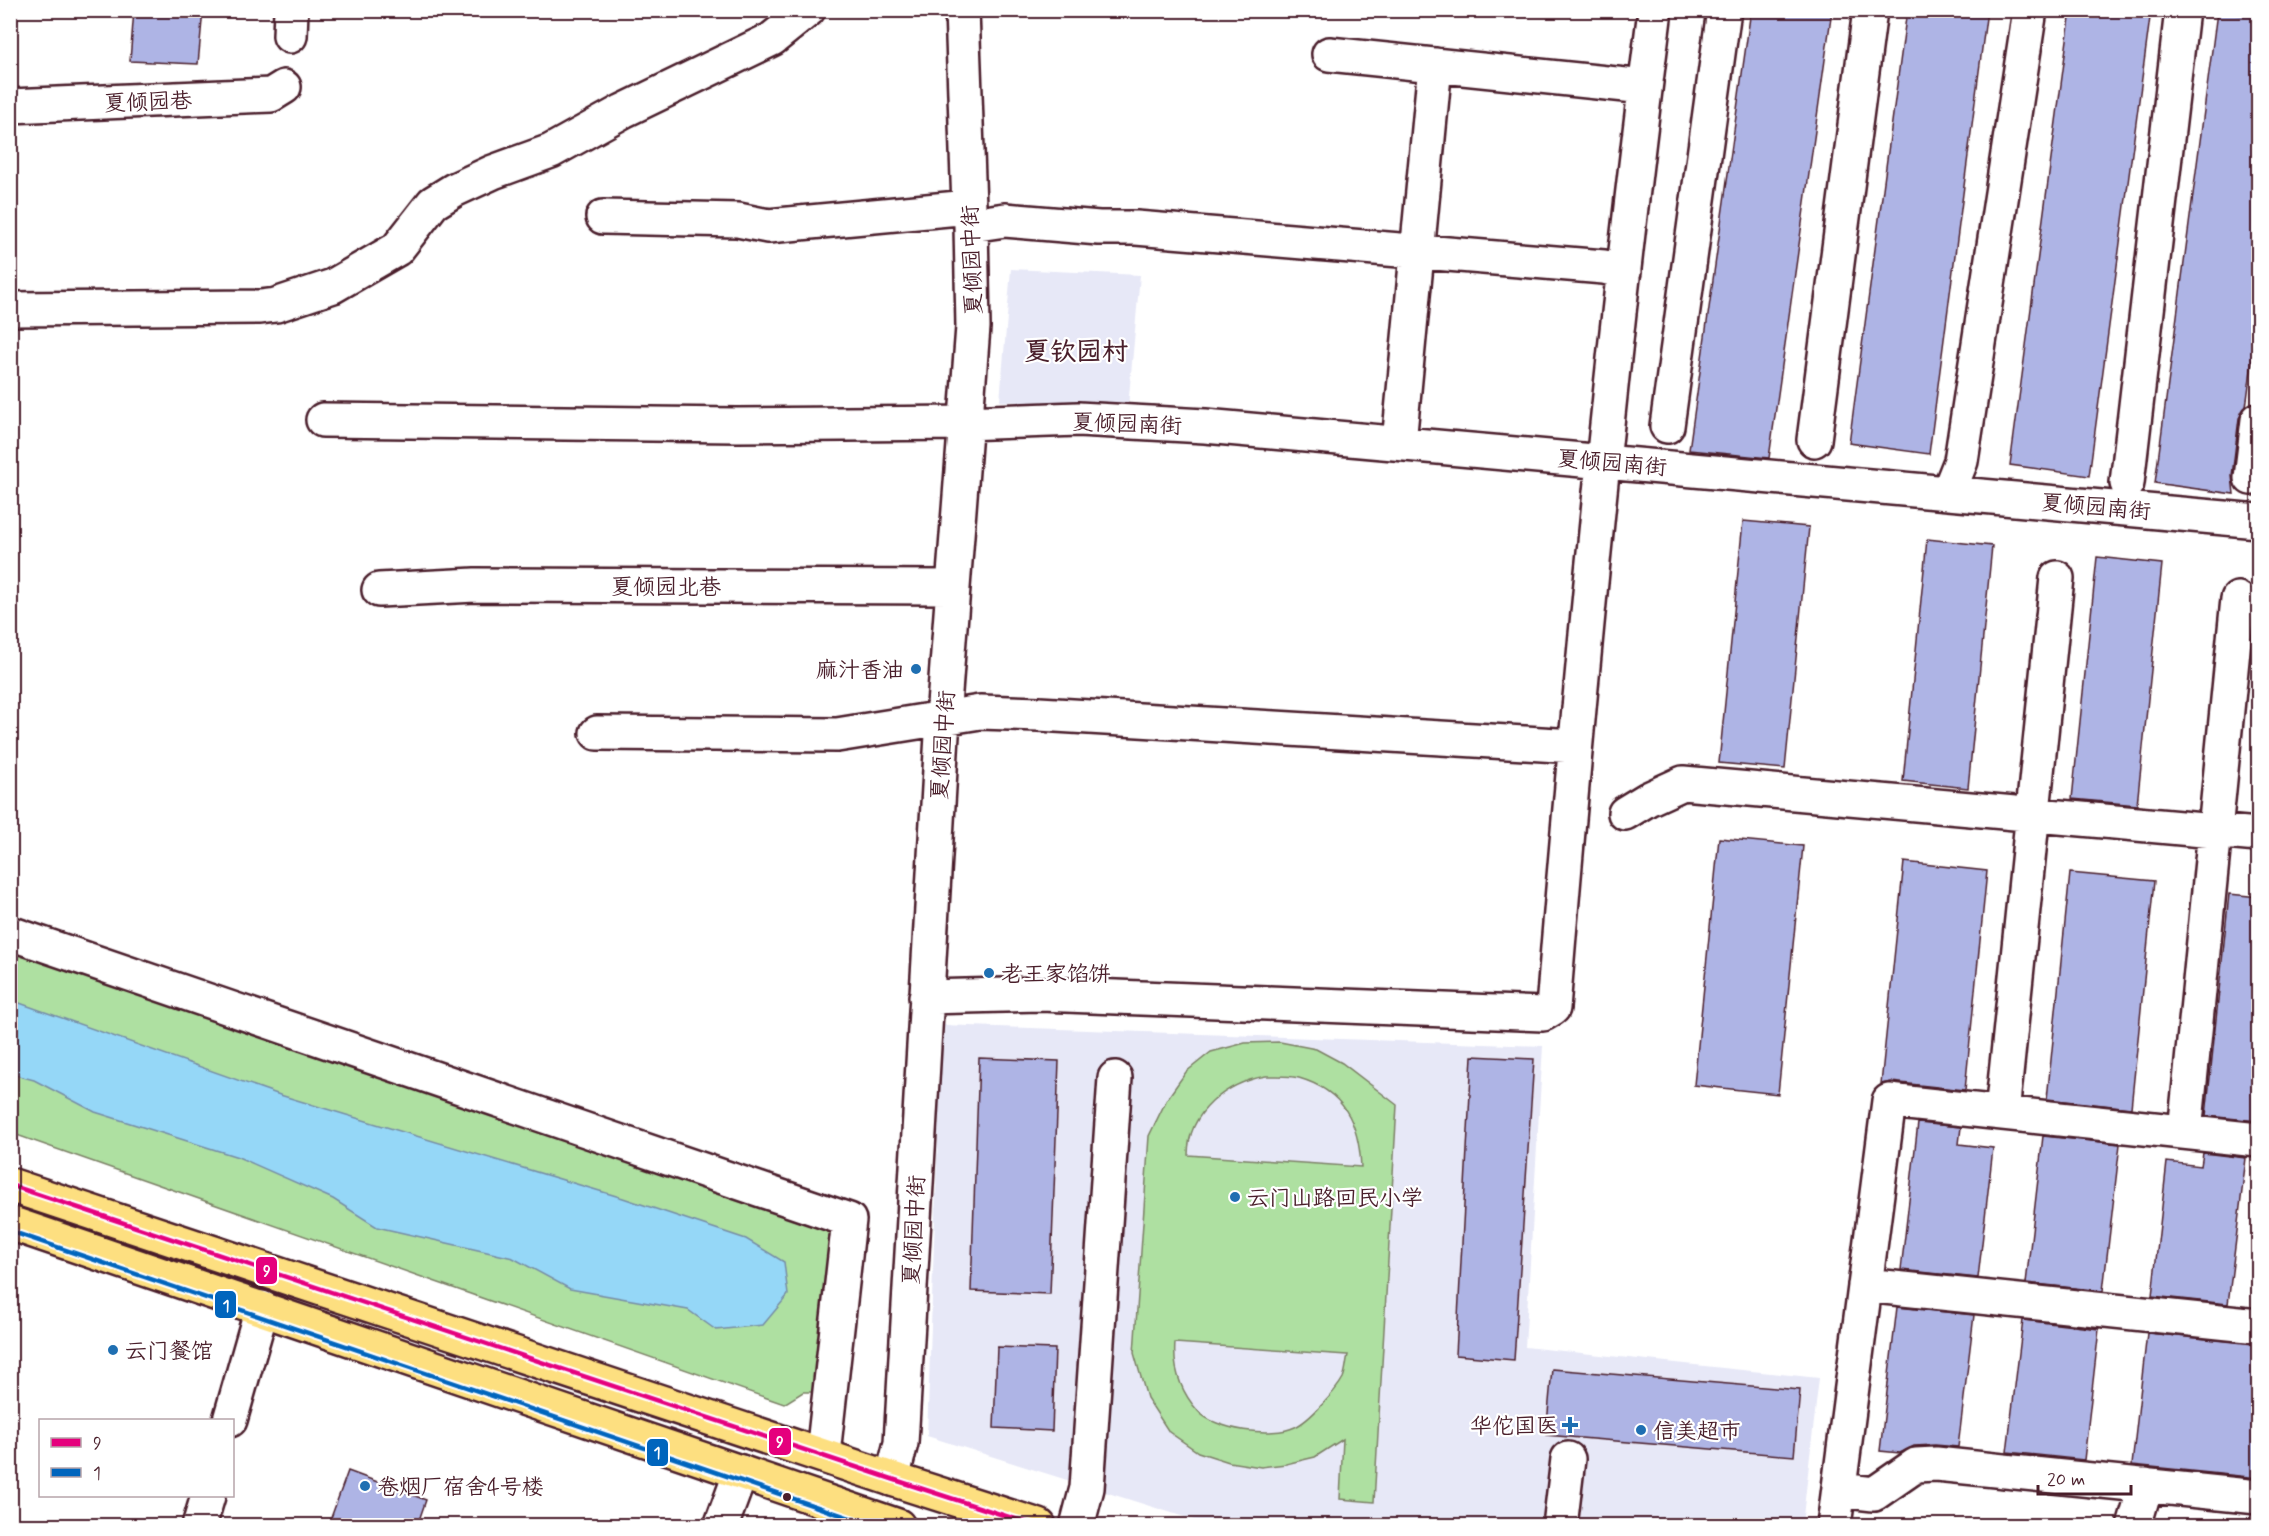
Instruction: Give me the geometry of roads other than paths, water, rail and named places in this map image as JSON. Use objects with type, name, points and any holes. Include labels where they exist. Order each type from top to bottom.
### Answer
[{"type":"main road","points":[[10,1185],[1039,1526]]},
{"type":"main road","points":[[10,1223],[898,1526]]},
{"type":"street","points":[[10,309],[260,307],[276,305],[333,286],[397,249],[433,203],[454,190],[493,172],[551,151],[623,111],[772,39],[808,10]]},
{"type":"street","name":"夏倾园中街","points":[[892,1479],[901,1443],[943,718],[973,327],[962,10]]},
{"type":"street","points":[[1667,426],[1724,10]]},
{"type":"street","points":[[1814,440],[1870,10]]},
{"type":"street","points":[[1953,481],[1961,461],[2030,10]]},
{"type":"street","points":[[2127,483],[2182,10]]},
{"type":"street","points":[[926,997],[1041,994],[1543,1014],[1553,1008],[1574,746],[1602,461],[1654,18]]},
{"type":"street","points":[[1329,54],[1645,87]]},
{"type":"street","points":[[1399,443],[1435,65]]},
{"type":"street","name":"夏倾园巷","points":[[10,106],[271,95],[284,87]]},
{"type":"street","points":[[603,217],[738,220],[768,226],[970,216],[1604,267],[1624,272]]},
{"type":"street","name":"夏倾园南街","points":[[323,420],[737,425],[964,423],[1078,419],[1205,426],[2259,520]]},
{"type":"street","points":[[2251,478],[2259,420]]},
{"type":"street","points":[[2002,1113],[2057,578]]},
{"type":"street","name":"夏倾园北巷","points":[[379,590],[476,585],[952,587]]},
{"type":"street","points":[[2185,1132],[2238,598]]},
{"type":"street","points":[[597,733],[837,735],[980,712],[1574,746]]},
{"type":"street","points":[[1625,813],[1648,799],[1683,783],[2259,835]]},
{"type":"street","points":[[10,933],[849,1220],[823,1454]]},
{"type":"street","points":[[1077,1526],[1087,1488],[1115,1078]]},
{"type":"street","points":[[1834,1526],[1889,1101],[2259,1140]]},
{"type":"street","points":[[1865,1285],[2259,1326]]},
{"type":"street","points":[[230,1419],[262,1308]]},
{"type":"street","points":[[1560,1526],[1568,1459]]},
{"type":"street","points":[[1839,1490],[1874,1494],[1916,1465],[1936,1464],[2259,1497]]},
{"type":"street","points":[[721,1526],[741,1472]]},
{"type":"street","points":[[2134,1526],[2146,1485]]},
{"type":"street","points":[[199,1526],[208,1497]]},
{"type":"water","points":[[11,1000],[280,1095],[623,1198],[746,1239],[784,1262],[788,1295],[763,1325],[716,1330],[688,1310],[570,1289],[513,1258],[377,1227],[333,1199],[238,1157],[95,1112],[34,1080],[11,1074]]},
{"type":"place","name":"麻汁香油","points":[[916,669]]},
{"type":"place","name":"老王家馅饼","points":[[989,973]]},
{"type":"place","name":"云门山路回民小学","points":[[1235,1197]]},
{"type":"place","name":"云门餐馆","points":[[113,1350]]},
{"type":"place","name":"华佗国医","points":[[1570,1425]]},
{"type":"place","name":"信美超市","points":[[1641,1430]]},
{"type":"place","name":"卷烟厂宿舍4号楼","points":[[365,1486]]},
{"type":"district","name":"夏钦园村","points":[[1076,351]]}]
